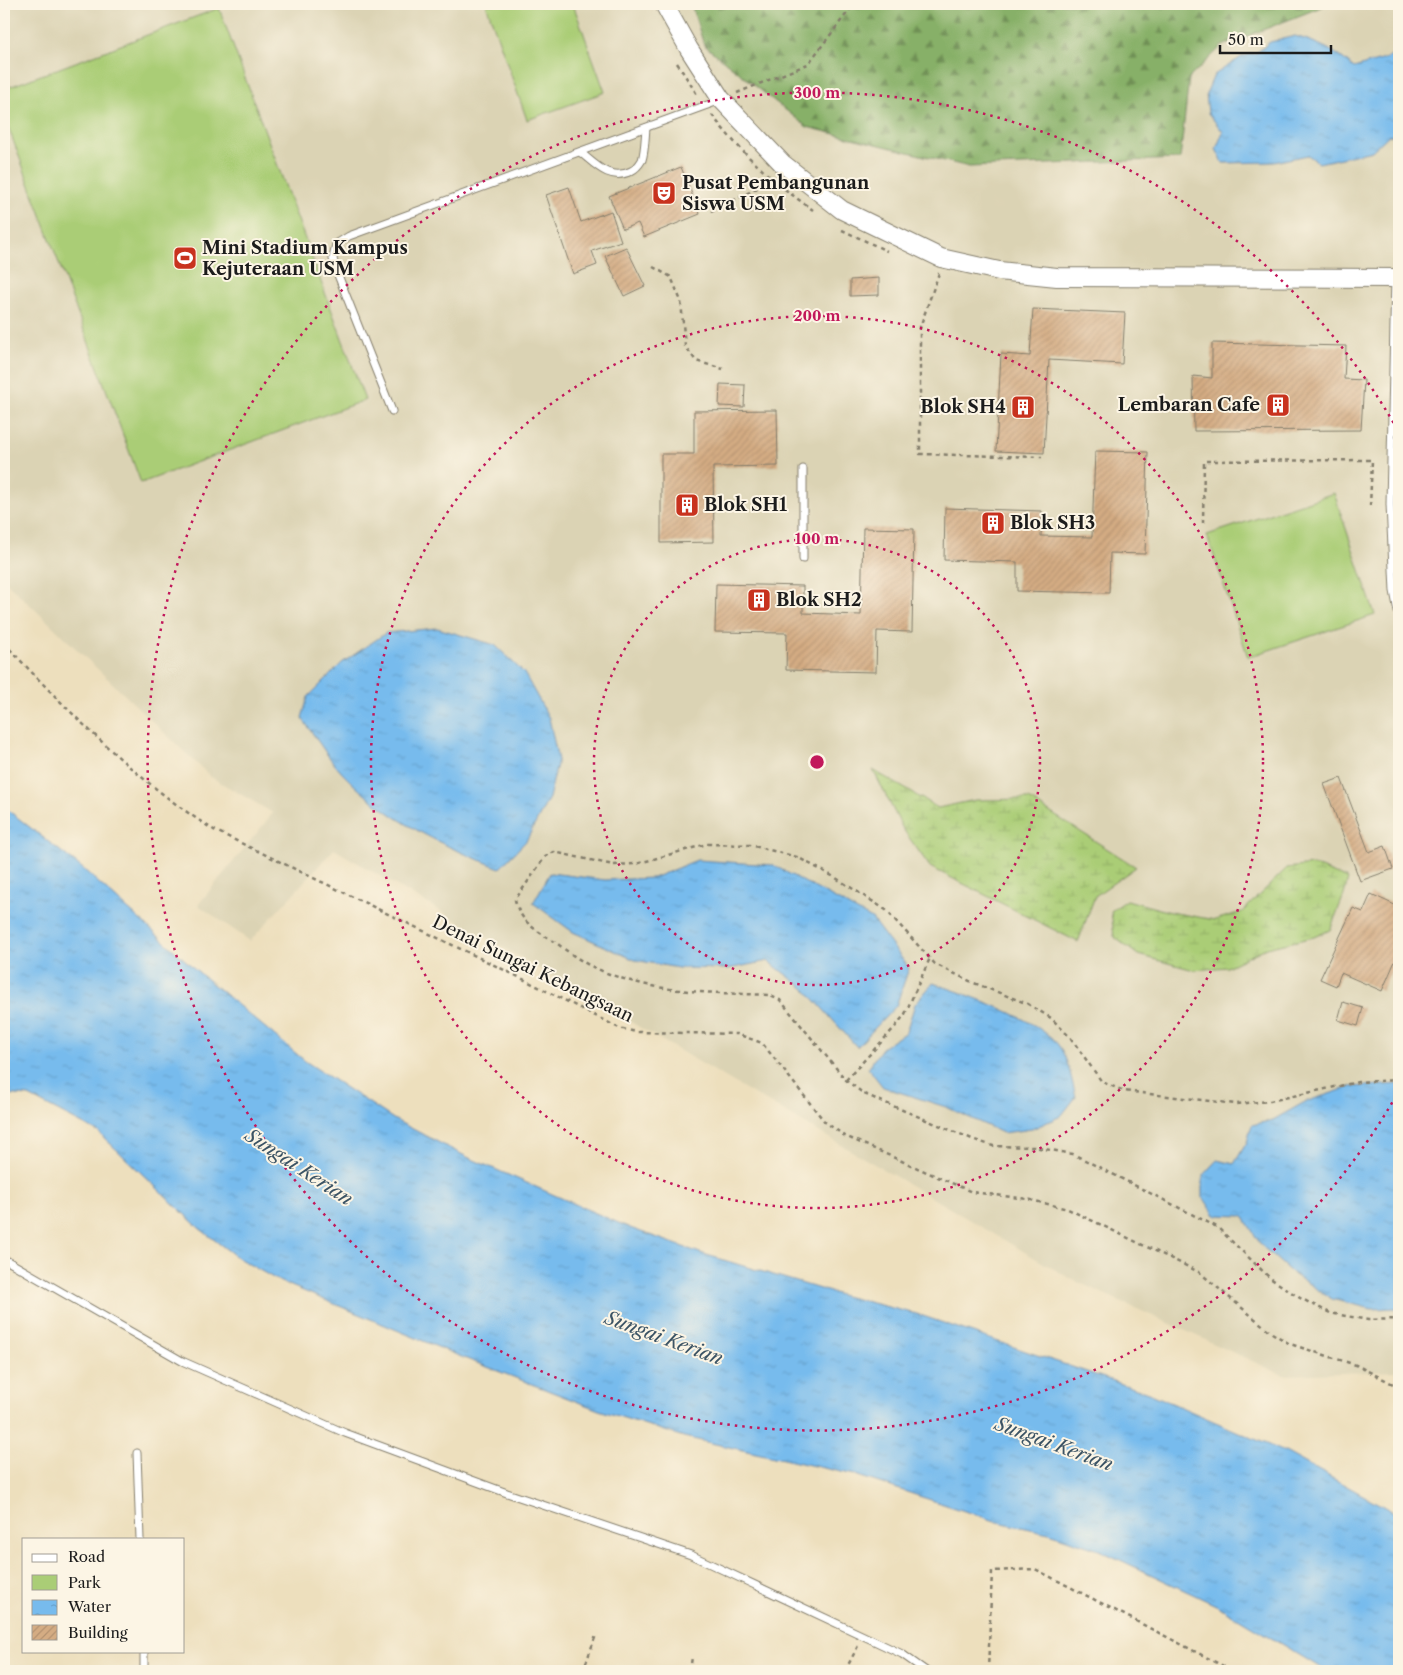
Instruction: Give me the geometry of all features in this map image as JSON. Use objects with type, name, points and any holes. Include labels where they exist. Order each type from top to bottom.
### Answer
[{"type":"street","points":[[664,4],[689,49],[721,99],[782,163],[842,210],[941,258],[999,271],[1056,276],[1397,278]]},
{"type":"lane","points":[[392,411],[338,275],[333,259],[336,244],[349,236],[721,99]]},
{"type":"lane","points":[[580,152],[603,171],[616,175],[626,174],[636,168],[642,159],[646,128]]},
{"type":"lane","points":[[1397,278],[1390,504],[1394,591],[1399,617]]},
{"type":"lane","points":[[803,469],[804,559]]},
{"type":"lane","points":[[4,1259],[182,1361],[344,1433],[507,1493],[691,1555],[902,1654],[926,1671]]},
{"type":"lane","points":[[137,1453],[140,1538]]},
{"type":"lane","points":[[144,1652],[144,1671]]},
{"type":"path","points":[[721,99],[808,64],[854,4]]},
{"type":"path","points":[[711,212],[773,180]]},
{"type":"path","points":[[653,267],[671,278],[682,301],[685,346],[696,361],[723,369]]},
{"type":"path","points":[[940,270],[920,327],[920,454],[1042,457]]},
{"type":"path","points":[[1203,523],[1204,461],[1372,460],[1370,507]]},
{"type":"path","name":"Denai Sungai Kebangsaan","points":[[4,643],[34,676],[148,784],[180,809],[214,830],[521,978],[619,1028],[636,1032],[737,1034],[751,1037],[767,1048],[825,1122],[845,1136],[972,1192],[1043,1202],[1068,1209],[1200,1272],[1272,1333],[1290,1344],[1356,1365],[1399,1388]]},
{"type":"path","points":[[1399,1080],[1358,1082],[1270,1100],[1236,1104],[1124,1091],[1102,1082],[1070,1037],[1051,1018],[1028,1004],[974,983],[935,964],[886,910],[836,878],[797,857],[750,845],[707,844],[636,864],[621,865],[554,852],[545,857],[515,900],[518,912],[528,924],[592,967],[628,981],[675,991],[768,995],[780,1000],[846,1080],[864,1094],[972,1139],[994,1146],[1034,1147],[1073,1154],[1217,1227],[1270,1278],[1300,1298],[1330,1313],[1368,1320],[1399,1319]]},
{"type":"path","points":[[846,1080],[905,1014],[930,958]]},
{"type":"path","points":[[988,1671],[992,1571],[1035,1569],[1233,1671]]},
{"type":"path","points":[[583,1671],[596,1635]]},
{"type":"path","points":[[845,1671],[864,1636]]},
{"type":"path","points":[[690,1671],[692,1657]]},
{"type":"shaded area","points":[[4,4],[1399,4],[1399,1371],[1283,1375],[1071,1279],[334,849],[250,941],[198,905],[273,813],[211,777],[4,580]]},
{"type":"green space","points":[[486,4],[573,4],[605,92],[527,120]]},
{"type":"green space","points":[[691,4],[1325,4],[1222,46],[1189,78],[1180,159],[969,167],[807,127],[704,45]]},
{"type":"green space","name":"Mini Stadium Kampus Kejuteraan USM","points":[[219,8],[365,400],[141,483],[4,116],[4,89]]},
{"type":"green space","points":[[1334,493],[1375,615],[1248,657],[1207,535]]},
{"type":"green space","points":[[873,770],[938,808],[975,800],[1029,799],[1136,867],[1095,896],[1078,942],[930,867],[903,829]]},
{"type":"green space","points":[[1313,865],[1348,879],[1344,895],[1330,930],[1314,937],[1266,948],[1227,967],[1194,970],[1138,955],[1114,937],[1111,911],[1127,900],[1170,912],[1215,920],[1242,912],[1287,868]]},
{"type":"water","points":[[1295,36],[1327,48],[1354,68],[1388,58],[1399,51],[1399,137],[1389,135],[1372,151],[1319,163],[1308,155],[1274,162],[1223,163],[1216,149],[1223,132],[1208,113],[1206,94],[1214,75],[1243,56],[1256,53],[1270,42]]},
{"type":"water","points":[[437,628],[495,645],[524,673],[549,718],[558,760],[549,798],[526,841],[500,868],[437,841],[378,805],[337,768],[302,718],[308,697],[342,663],[386,633]]},
{"type":"water","name":"Sungai Kerian","points":[[4,807],[82,868],[203,976],[305,1061],[395,1120],[467,1157],[630,1228],[700,1253],[840,1295],[920,1315],[1151,1394],[1287,1453],[1399,1515],[1399,1671],[1326,1671],[1218,1606],[1099,1550],[1049,1533],[998,1522],[855,1475],[684,1437],[599,1410],[464,1358],[277,1280],[238,1258],[199,1228],[98,1132],[29,1096],[4,1094]]},
{"type":"water","points":[[697,860],[773,865],[872,919],[909,968],[896,1006],[857,1047],[805,989],[768,961],[728,969],[678,968],[635,960],[573,932],[533,903],[550,873],[605,880],[653,878]]},
{"type":"water","points":[[933,983],[1003,1009],[1052,1038],[1061,1049],[1066,1060],[1076,1097],[1061,1116],[1032,1129],[1003,1133],[946,1107],[883,1087],[868,1068],[882,1048],[906,1032],[915,1004]]},
{"type":"water","points":[[1399,1084],[1399,1308],[1372,1309],[1332,1299],[1292,1273],[1261,1245],[1243,1216],[1215,1215],[1203,1197],[1203,1175],[1217,1160],[1234,1164],[1247,1142],[1252,1125],[1273,1120],[1305,1102],[1350,1087]]},
{"type":"building","points":[[681,167],[700,214],[644,237],[638,223],[623,229],[609,196]]},
{"type":"building","points":[[569,187],[581,222],[611,211],[621,241],[592,251],[597,265],[573,274],[546,195]]},
{"type":"building","points":[[626,247],[645,286],[624,296],[605,256]]},
{"type":"building","points":[[879,278],[879,295],[850,296],[850,280]]},
{"type":"building","name":"Blok SH4","points":[[1033,309],[1125,313],[1122,364],[1049,360],[1044,453],[996,451],[1001,354],[1030,356]]},
{"type":"building","name":"Lembaran Cafe","points":[[1212,343],[1346,346],[1344,379],[1364,380],[1361,430],[1194,431],[1193,376],[1212,378]]},
{"type":"building","points":[[720,384],[745,385],[744,407],[719,406]]},
{"type":"building","name":"Blok SH1","points":[[777,410],[778,466],[713,467],[714,542],[661,543],[661,454],[694,454],[694,411]]},
{"type":"building","name":"Blok SH3","points":[[1095,451],[1148,452],[1145,554],[1110,553],[1109,593],[1017,591],[1017,562],[944,560],[945,508],[1042,511],[1041,536],[1092,537]]},
{"type":"building","name":"Blok SH2","points":[[863,528],[914,529],[912,632],[877,631],[876,672],[786,670],[787,633],[715,632],[716,584],[803,586],[803,613],[861,615]]},
{"type":"building","points":[[1341,778],[1369,852],[1385,846],[1393,869],[1360,881],[1324,784]]},
{"type":"building","points":[[1371,894],[1399,907],[1399,952],[1382,991],[1341,973],[1336,986],[1320,979],[1353,908],[1363,912]]},
{"type":"building","points":[[1343,1002],[1363,1008],[1358,1026],[1338,1020]]},
{"type":"place","name":"Pusat Pembangunan Siswa USM","points":[[664,193]]},
{"type":"place","name":"Mini Stadium Kampus Kejuteraan USM","points":[[185,258]]},
{"type":"place","name":"Lembaran Cafe","points":[[1278,405]]},
{"type":"place","name":"Blok SH4","points":[[1023,407]]},
{"type":"place","name":"Blok SH1","points":[[687,505]]},
{"type":"place","name":"Blok SH3","points":[[993,523]]},
{"type":"place","name":"Blok SH2","points":[[759,600]]}]
